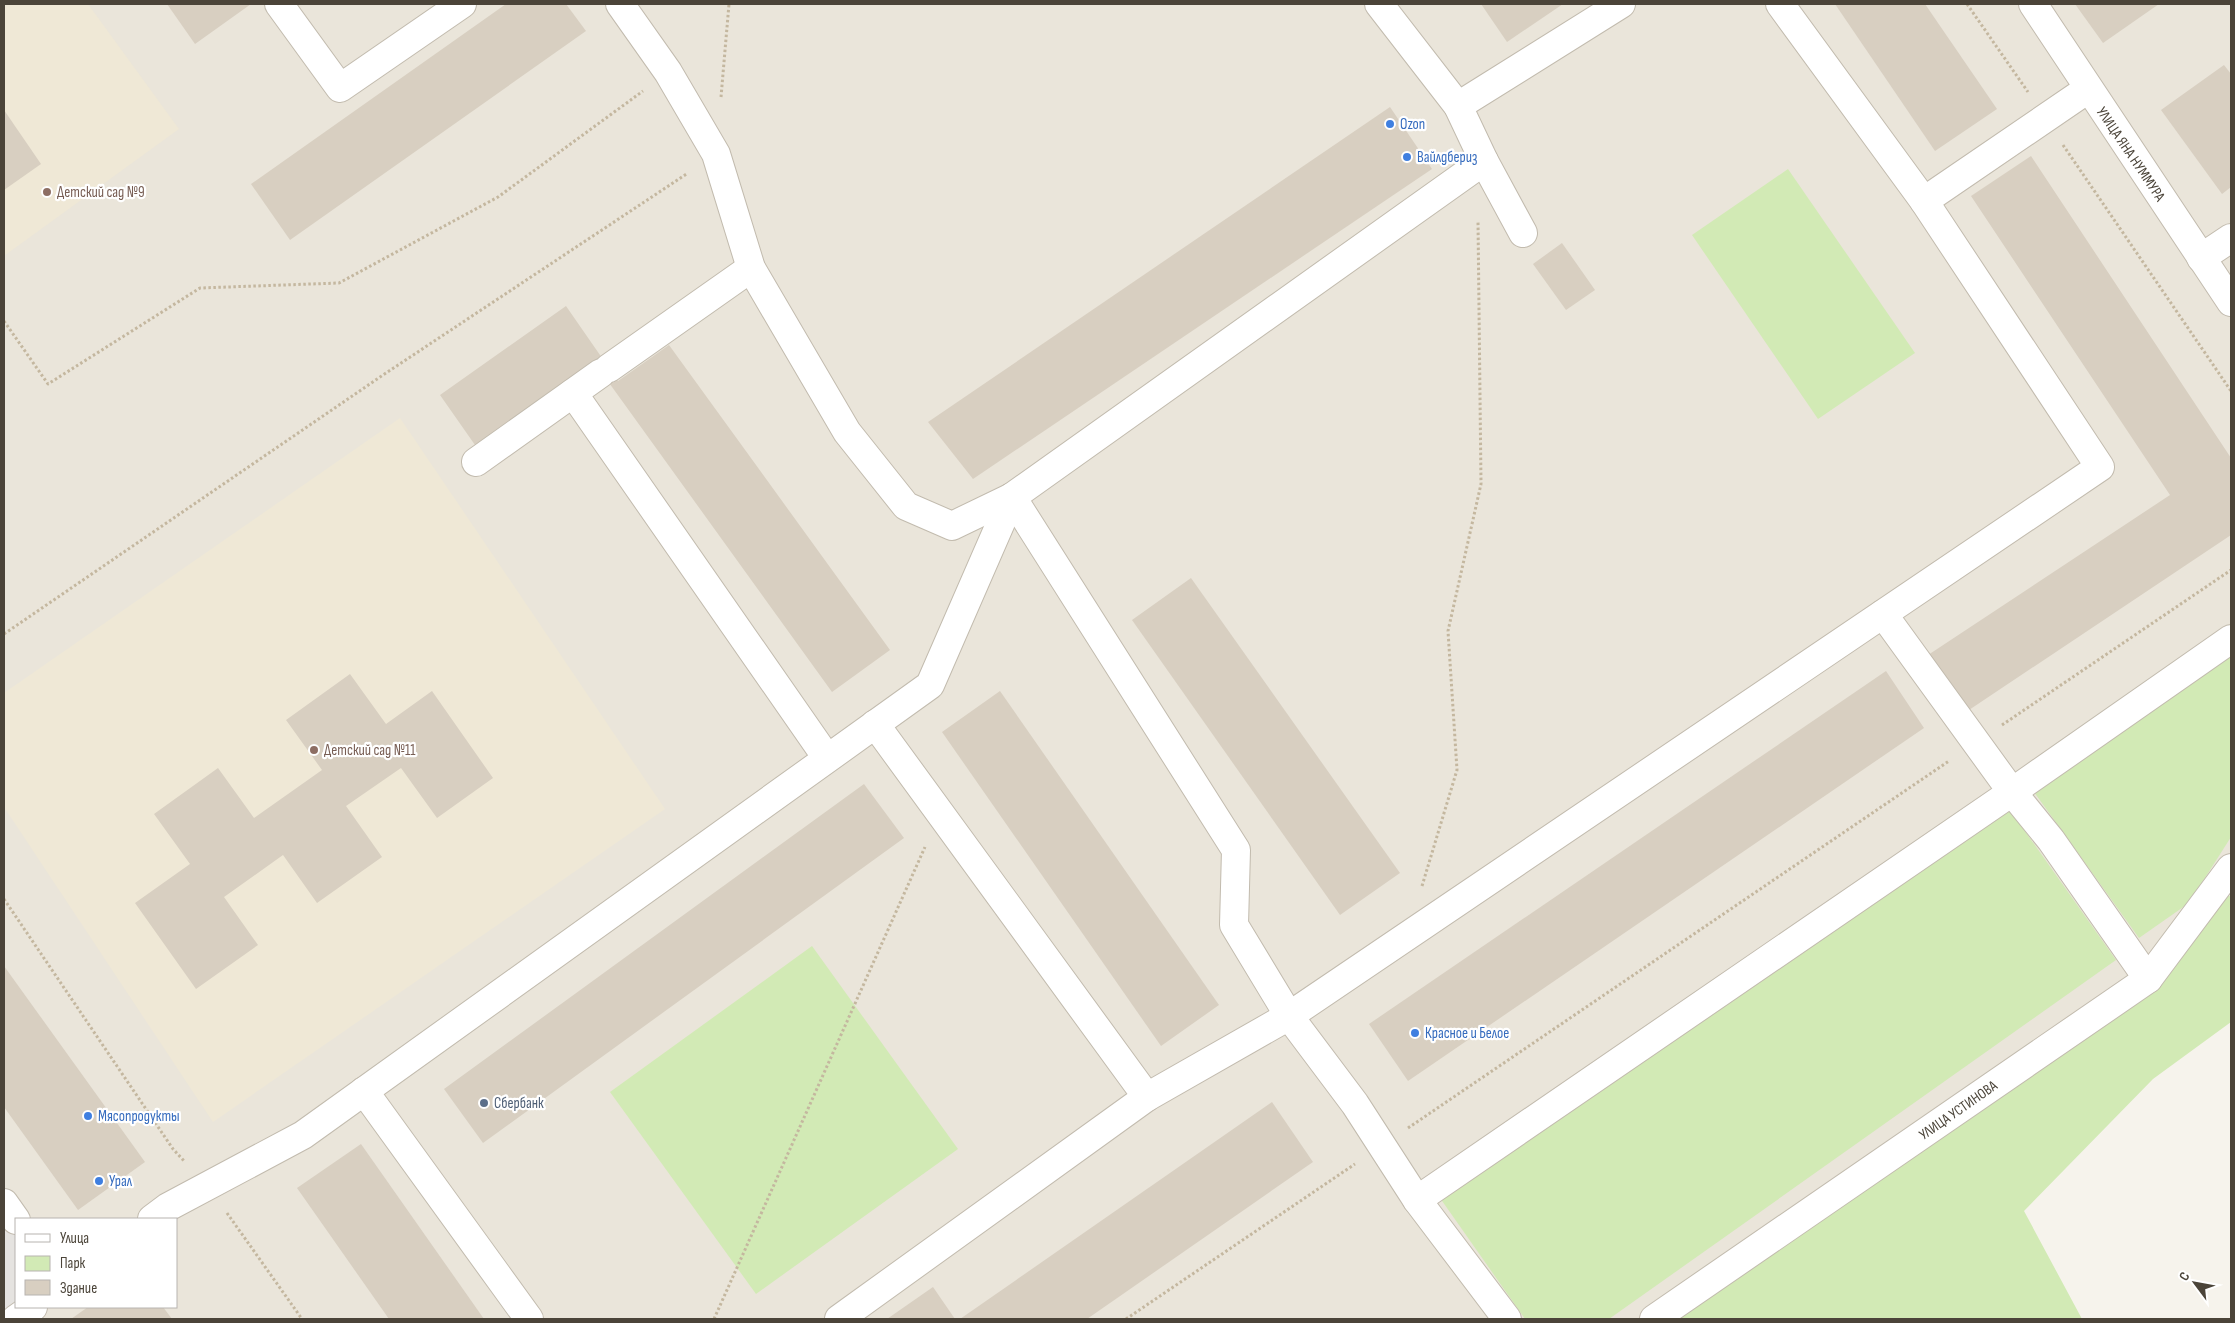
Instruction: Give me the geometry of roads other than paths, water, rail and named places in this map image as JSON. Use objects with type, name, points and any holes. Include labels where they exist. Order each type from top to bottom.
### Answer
[{"type":"street","points":[[279,4],[340,88],[462,4]]},
{"type":"street","points":[[620,4],[668,72],[716,154],[751,268],[847,432],[906,506],[952,526],[1012,498],[1489,170]]},
{"type":"street","points":[[1379,4],[1458,106],[1489,170],[1523,233]]},
{"type":"street","points":[[1458,106],[1621,4]]},
{"type":"street","points":[[839,1319],[1147,1097],[1288,1016],[2100,467],[1924,201],[1780,4]]},
{"type":"street","name":"УЛИЦА ЯНА НУММУРА","points":[[2033,4],[2231,302]]},
{"type":"street","points":[[1924,201],[2088,89]]},
{"type":"street","points":[[2201,258],[2231,238]]},
{"type":"street","points":[[476,462],[751,268]]},
{"type":"street","points":[[573,393],[827,758]]},
{"type":"street","points":[[153,1218],[168,1207],[303,1135],[930,685],[1012,498]]},
{"type":"street","points":[[1012,498],[1236,850],[1234,925],[1288,1016],[1355,1104],[1417,1200],[1507,1319]]},
{"type":"street","points":[[1883,614],[2012,792],[2051,840],[2148,979]]},
{"type":"street","points":[[1417,1200],[2012,792],[2231,639]]},
{"type":"street","points":[[876,724],[1147,1097]]},
{"type":"street","name":"УЛИЦА УСТИНОВА","points":[[1654,1319],[2148,979],[2231,868]]},
{"type":"street","points":[[364,1091],[529,1319]]},
{"type":"street","points":[[4,1203],[15,1219]]},
{"type":"place","name":"Ozon","points":[[1390,124]]},
{"type":"place","name":"Вайлдбериз","points":[[1407,157]]},
{"type":"place","name":"Детский сад №9","points":[[47,192]]},
{"type":"place","name":"Детский сад №11","points":[[314,750]]},
{"type":"place","name":"Красное и Белое","points":[[1415,1033]]},
{"type":"place","name":"Сбербанк","points":[[484,1103]]},
{"type":"place","name":"Мясопродукты","points":[[88,1116]]},
{"type":"place","name":"Урал","points":[[99,1181]]}]
